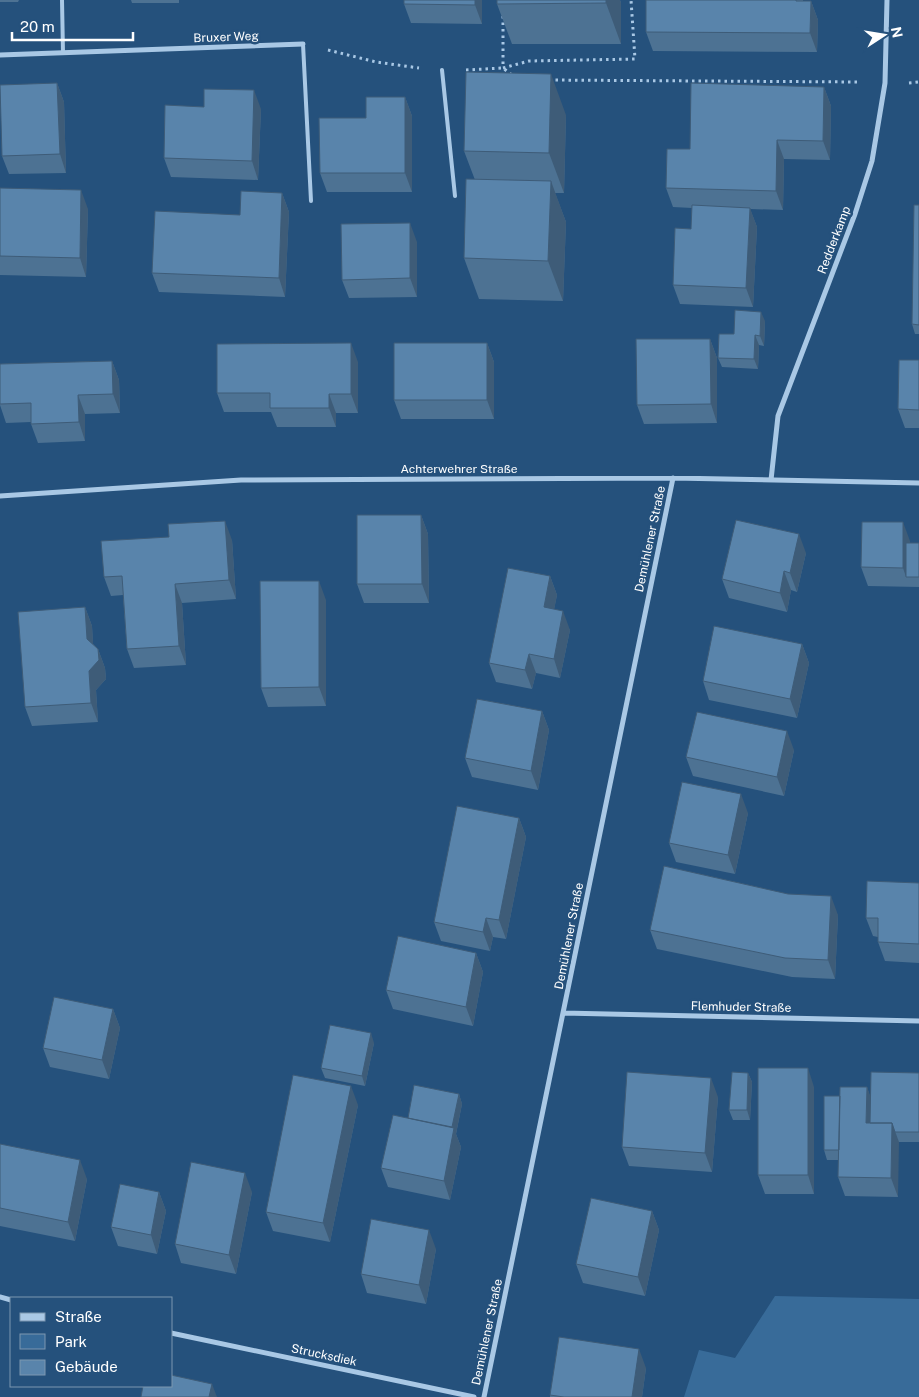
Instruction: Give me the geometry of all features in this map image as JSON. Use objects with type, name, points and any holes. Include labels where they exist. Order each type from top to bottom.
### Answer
[{"type":"street","name":"Redderkamp","points":[[771,480],[778,416],[861,196],[872,161],[886,83],[888,0]]},
{"type":"street","name":"Bruxer Weg","points":[[0,55],[303,44]]},
{"type":"street","name":"Achterwehrer Straße","points":[[0,496],[242,480],[673,478],[919,483]]},
{"type":"street","name":"Demühlener Straße","points":[[484,1397],[673,478]]},
{"type":"street","name":"Flemhuder Straße","points":[[563,1013],[919,1021]]},
{"type":"street","name":"Strucksdiek","points":[[172,1333],[474,1397]]},
{"type":"lane","points":[[62,0],[63,53]]},
{"type":"lane","points":[[303,44],[311,201]]},
{"type":"lane","points":[[442,70],[455,196]]},
{"type":"path","points":[[303,44],[376,62],[442,70],[503,68],[529,61],[635,59],[631,0]]},
{"type":"path","points":[[503,10],[503,68]]},
{"type":"path","points":[[503,68],[518,80]]},
{"type":"path","points":[[547,80],[886,83]]},
{"type":"green space","points":[[775,1296],[919,1299],[919,1397],[684,1397],[699,1350],[735,1358]]},
{"type":"building","points":[[404,0],[475,0],[475,5],[404,4]]},
{"type":"building","points":[[497,0],[606,0],[606,3],[497,4]]},
{"type":"building","points":[[646,0],[811,1],[810,33],[646,32]]},
{"type":"building","points":[[466,72],[551,74],[549,153],[464,151]]},
{"type":"building","points":[[57,83],[60,154],[2,156],[0,85]]},
{"type":"building","points":[[691,83],[824,87],[823,141],[777,140],[776,191],[666,188],[667,149],[690,149]]},
{"type":"building","points":[[204,89],[254,90],[252,161],[164,158],[165,105],[204,107]]},
{"type":"building","points":[[366,97],[405,97],[405,173],[320,173],[319,118],[366,118]]},
{"type":"building","points":[[466,179],[551,181],[548,261],[464,258]]},
{"type":"building","points":[[0,188],[81,190],[80,258],[0,256]]},
{"type":"building","points":[[241,191],[282,193],[279,278],[152,273],[155,211],[240,215]]},
{"type":"building","points":[[692,205],[750,208],[746,288],[673,285],[675,228],[691,229]]},
{"type":"building","points":[[914,205],[919,205],[919,325],[912,324]]},
{"type":"building","points":[[410,223],[410,278],[342,280],[341,224]]},
{"type":"building","points":[[735,310],[761,312],[760,336],[755,335],[754,359],[718,358],[719,334],[734,334]]},
{"type":"building","points":[[636,339],[710,339],[711,404],[637,405]]},
{"type":"building","points":[[351,343],[351,394],[329,394],[329,408],[270,408],[270,393],[217,393],[217,344]]},
{"type":"building","points":[[394,343],[487,343],[487,400],[394,400]]},
{"type":"building","points":[[899,360],[919,360],[919,410],[898,409]]},
{"type":"building","points":[[112,361],[113,394],[78,395],[79,422],[31,424],[31,403],[0,404],[0,364]]},
{"type":"building","points":[[357,515],[421,515],[422,584],[357,584]]},
{"type":"building","points":[[736,520],[799,534],[790,573],[784,571],[780,593],[722,579]]},
{"type":"building","points":[[225,521],[229,580],[175,584],[179,646],[127,649],[122,576],[104,577],[101,541],[169,537],[168,524]]},
{"type":"building","points":[[862,522],[903,522],[903,568],[861,567]]},
{"type":"building","points":[[906,543],[919,543],[919,577],[906,577]]},
{"type":"building","points":[[508,568],[550,576],[544,607],[563,611],[554,659],[529,654],[525,670],[489,663]]},
{"type":"building","points":[[260,581],[319,581],[319,687],[261,688]]},
{"type":"building","points":[[85,607],[87,639],[98,649],[99,660],[89,671],[91,703],[25,707],[18,612]]},
{"type":"building","points":[[714,626],[802,644],[790,699],[703,681]]},
{"type":"building","points":[[477,699],[542,711],[531,771],[465,758]]},
{"type":"building","points":[[697,712],[787,731],[777,777],[686,757]]},
{"type":"building","points":[[682,782],[741,794],[728,855],[669,843]]},
{"type":"building","points":[[457,806],[519,818],[499,920],[486,918],[483,932],[434,922]]},
{"type":"building","points":[[664,866],[788,894],[831,896],[828,960],[785,958],[650,930]]},
{"type":"building","points":[[867,881],[919,883],[919,944],[878,942],[878,918],[866,918]]},
{"type":"building","points":[[398,936],[476,953],[466,1007],[386,990]]},
{"type":"building","points":[[54,997],[113,1009],[102,1060],[43,1048]]},
{"type":"building","points":[[330,1025],[371,1033],[362,1076],[321,1068]]},
{"type":"building","points":[[758,1068],[808,1068],[808,1175],[758,1175]]},
{"type":"building","points":[[627,1072],[711,1078],[705,1153],[622,1147]]},
{"type":"building","points":[[732,1072],[748,1073],[747,1110],[729,1110]]},
{"type":"building","points":[[871,1072],[919,1073],[919,1132],[895,1132],[892,1123],[870,1123]]},
{"type":"building","points":[[293,1075],[351,1086],[323,1223],[266,1212]]},
{"type":"building","points":[[414,1085],[459,1094],[452,1127],[408,1118]]},
{"type":"building","points":[[840,1087],[867,1087],[866,1123],[892,1123],[891,1178],[838,1177]]},
{"type":"building","points":[[824,1096],[840,1096],[839,1150],[824,1150]]},
{"type":"building","points":[[393,1115],[454,1128],[444,1181],[381,1168]]},
{"type":"building","points":[[0,1144],[80,1160],[68,1222],[0,1208]]},
{"type":"building","points":[[191,1162],[245,1173],[229,1255],[175,1244]]},
{"type":"building","points":[[120,1184],[159,1192],[151,1235],[111,1227]]},
{"type":"building","points":[[591,1198],[652,1211],[638,1277],[576,1264]]},
{"type":"building","points":[[371,1219],[429,1230],[419,1285],[361,1274]]},
{"type":"building","points":[[559,1337],[639,1349],[632,1397],[564,1397],[550,1395]]},
{"type":"building","points":[[172,1375],[212,1384],[209,1397],[141,1397],[143,1387],[172,1387]]}]
